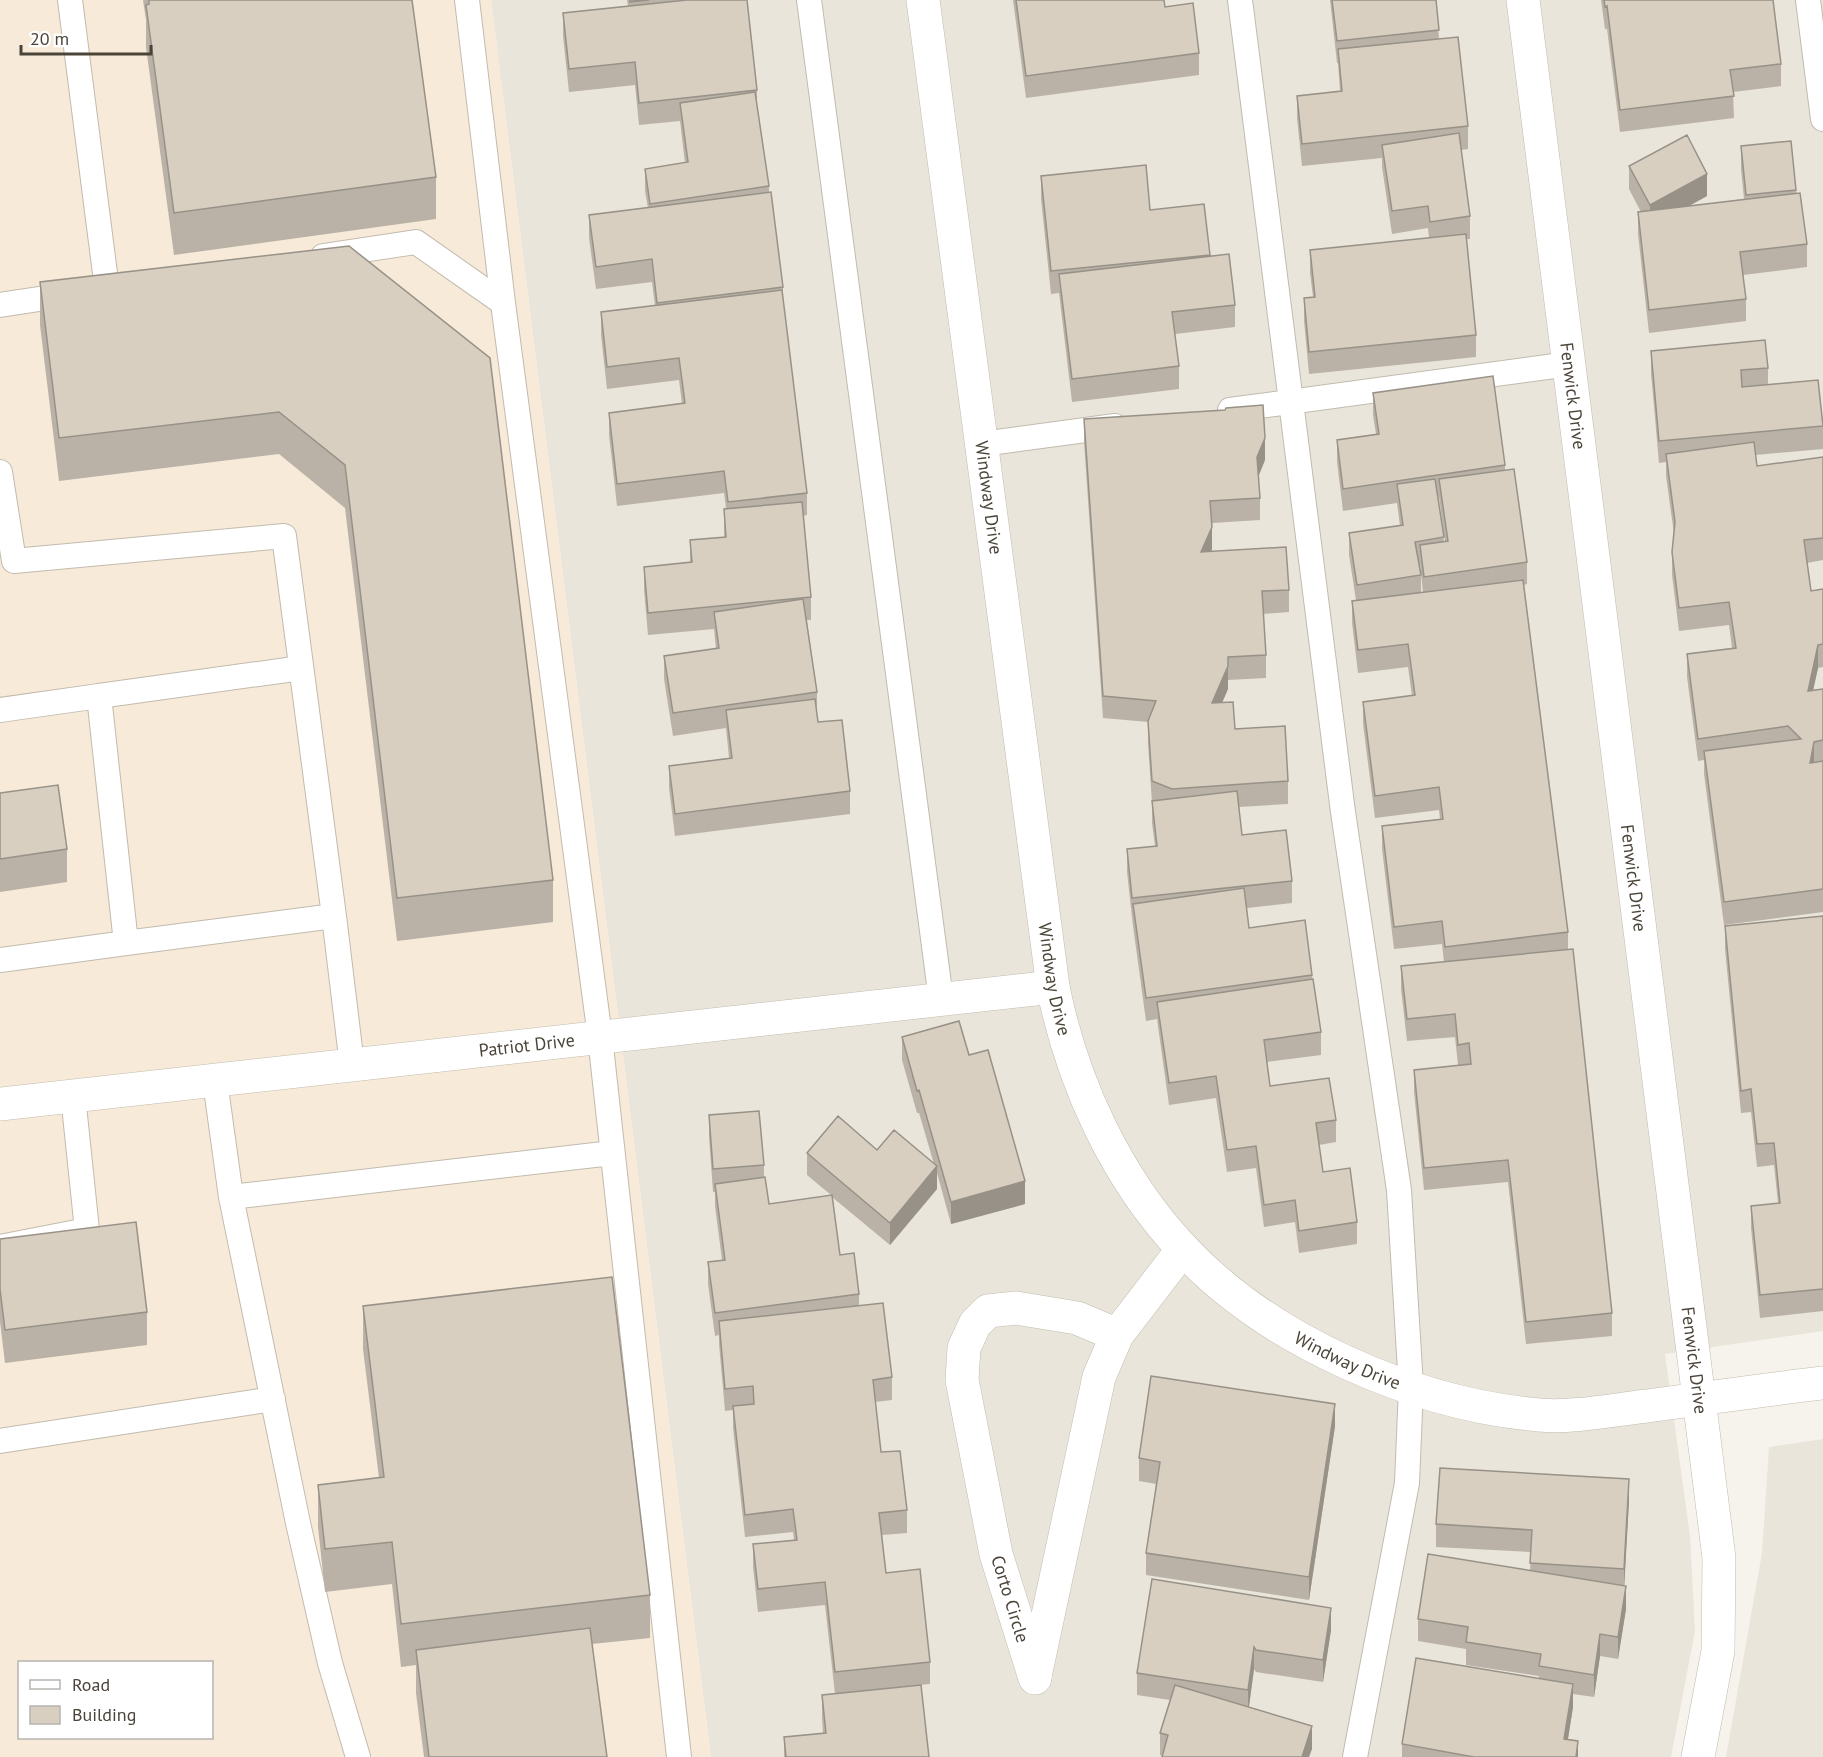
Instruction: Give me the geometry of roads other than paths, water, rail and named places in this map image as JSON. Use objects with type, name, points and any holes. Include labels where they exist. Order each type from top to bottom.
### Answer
[{"type":"street","name":"Windway Drive","points":[[924,0],[1053,987],[1060,1021],[1094,1118],[1145,1203],[1183,1250],[1229,1291],[1285,1329],[1335,1358],[1411,1387],[1488,1407],[1541,1415],[1606,1411],[1823,1383]]},
{"type":"street","name":"Fenwick Drive","points":[[1523,0],[1719,1558],[1718,1651],[1698,1757]]},
{"type":"street","name":"Patriot Drive","points":[[0,1104],[1053,987]]},
{"type":"street","name":"Corto Circle","points":[[1117,1335],[1077,1318],[1016,1308],[988,1311],[975,1324],[964,1347],[962,1380],[996,1554],[1035,1677],[1099,1377],[1117,1335],[1183,1250]]},
{"type":"lane","points":[[0,305],[118,287],[70,0]]},
{"type":"lane","points":[[467,0],[503,303],[600,1037],[679,1757]]},
{"type":"lane","points":[[809,0],[941,999]]},
{"type":"lane","points":[[1240,0],[1343,812],[1399,1190],[1411,1387],[1407,1483],[1355,1757]]},
{"type":"lane","points":[[1808,0],[1823,119]]},
{"type":"lane","points":[[302,259],[416,242],[503,303]]},
{"type":"lane","points":[[1211,413],[1569,364]]},
{"type":"lane","points":[[982,444],[1142,422]]},
{"type":"lane","points":[[0,472],[7,562],[284,536],[352,1065]]},
{"type":"lane","points":[[0,710],[301,668]]},
{"type":"lane","points":[[99,696],[126,942]]},
{"type":"lane","points":[[0,960],[334,916]]},
{"type":"lane","points":[[215,1081],[231,1197],[273,1399],[330,1664],[358,1757]]},
{"type":"lane","points":[[0,1247],[87,1230],[73,1096]]},
{"type":"lane","points":[[231,1197],[612,1153]]},
{"type":"lane","points":[[0,1441],[273,1399]]}]
